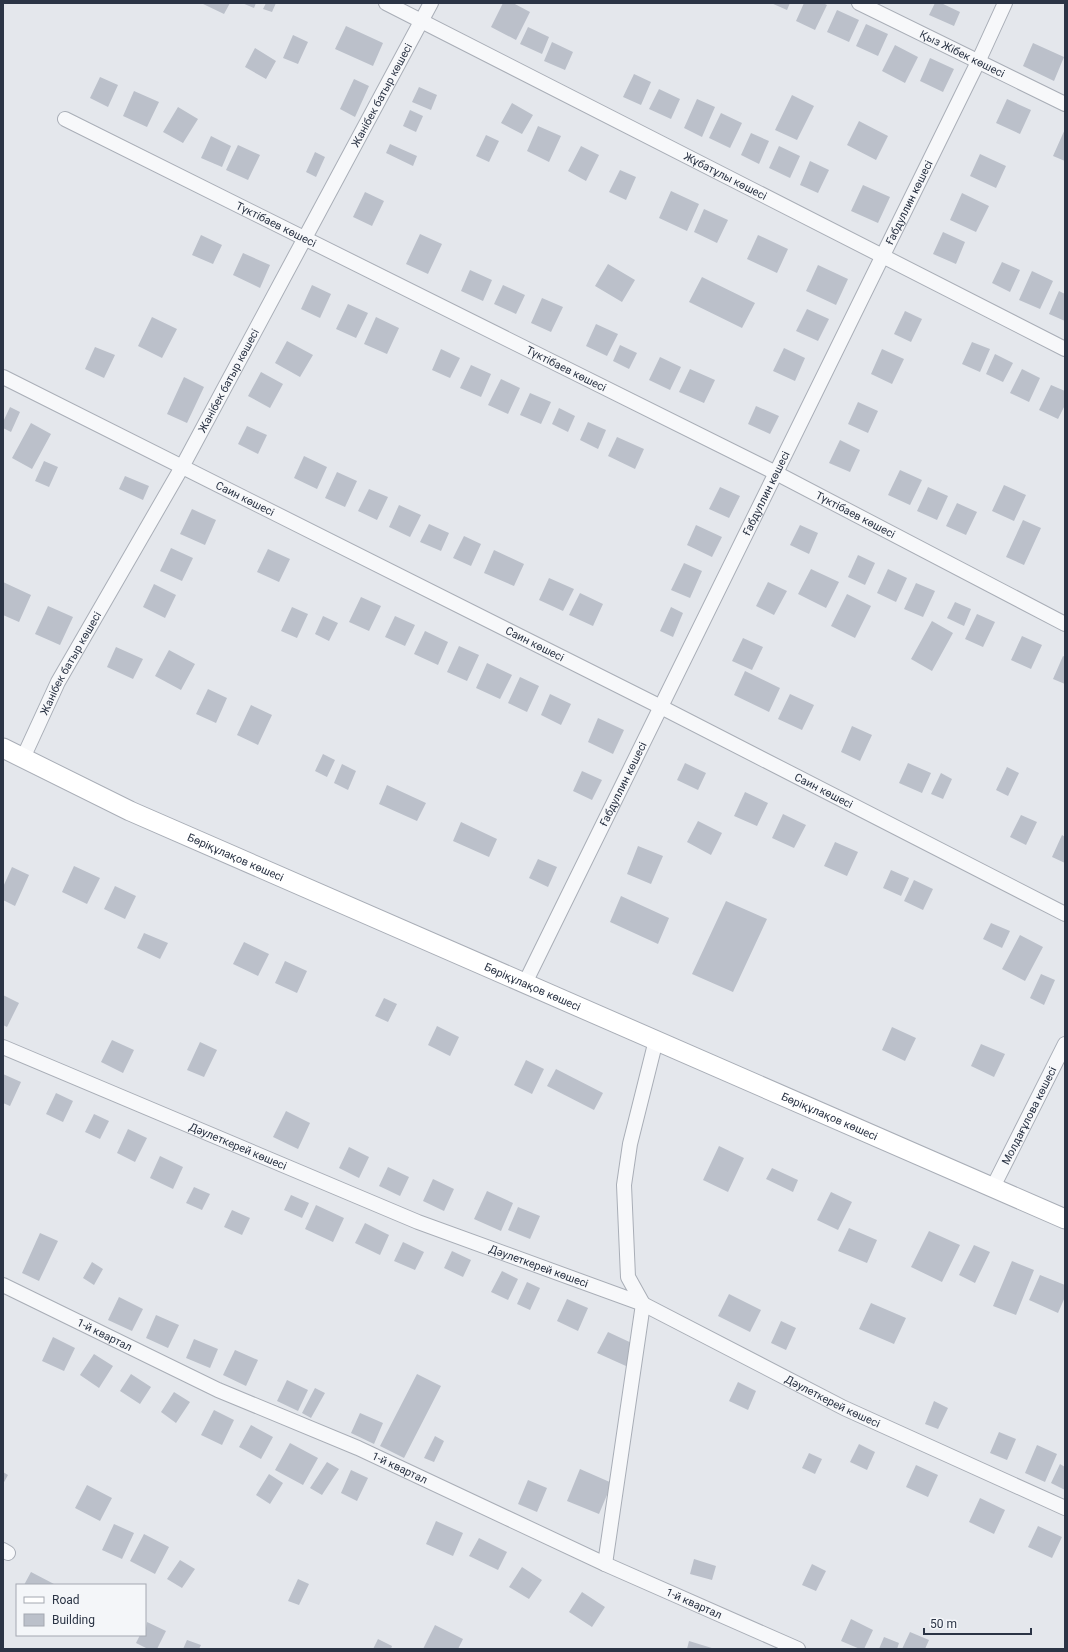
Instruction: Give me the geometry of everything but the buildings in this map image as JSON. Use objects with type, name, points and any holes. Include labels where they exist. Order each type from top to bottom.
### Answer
[{"type":"street","name":"Жұбатұлы көшесі","points":[[386,3],[1065,349]]},
{"type":"street","name":"Жанібек батыр көшесі","points":[[23,758],[58,682],[182,467],[431,3]]},
{"type":"street","name":"Қыз Жібек көшесі","points":[[859,3],[1065,104]]},
{"type":"street","name":"Ғабдуллин көшесі","points":[[525,983],[978,62],[1005,3]]},
{"type":"street","name":"Түктібаев көшесі","points":[[65,119],[776,473],[1065,624]]},
{"type":"street","name":"Саин көшесі","points":[[3,377],[661,707],[1065,914]]},
{"type":"street","name":"Бөріқұлақов көшесі","points":[[3,748],[130,811],[1065,1218]]},
{"type":"street","points":[[606,1564],[642,1304],[628,1277],[624,1185],[630,1144],[656,1040]]},
{"type":"street","name":"Молдағұлова көшесі","points":[[993,1187],[1065,1044]]},
{"type":"street","name":"Дәулеткерей көшесі","points":[[3,1047],[418,1222],[642,1304],[844,1408],[1065,1508]]},
{"type":"street","name":"1-й квартал","points":[[3,1285],[218,1390],[358,1448],[606,1564],[798,1649]]}]
